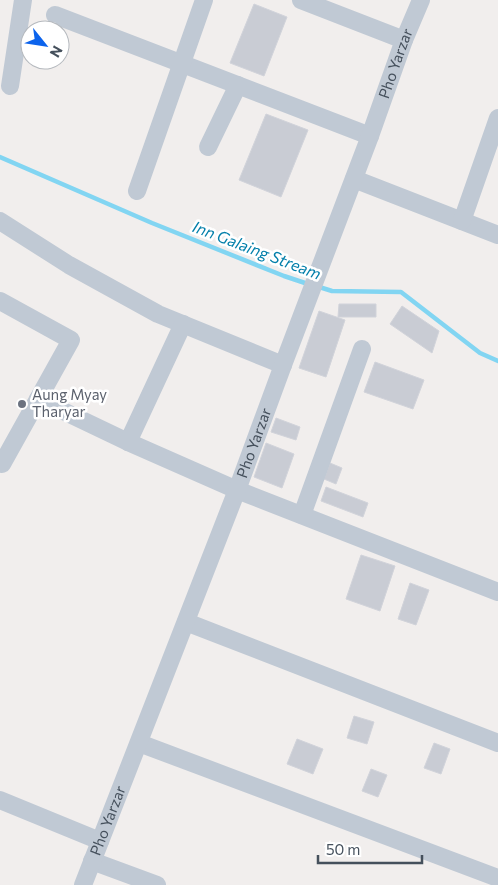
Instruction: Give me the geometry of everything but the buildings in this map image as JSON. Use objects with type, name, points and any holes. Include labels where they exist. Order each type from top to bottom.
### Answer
[{"type":"street","points":[[10,86],[23,0]]},
{"type":"street","points":[[136,191],[204,0]]},
{"type":"street","points":[[301,0],[404,40]]},
{"type":"street","name":"Pho Yarzar","points":[[83,885],[237,490],[370,136],[404,40],[421,0]]},
{"type":"street","points":[[55,15],[370,136]]},
{"type":"street","points":[[208,148],[238,85]]},
{"type":"street","points":[[462,221],[498,118]]},
{"type":"street","points":[[354,179],[498,235]]},
{"type":"street","points":[[0,221],[70,265],[158,314],[283,365]]},
{"type":"street","points":[[0,301],[71,340],[2,464],[0,463]]},
{"type":"street","points":[[128,442],[184,324]]},
{"type":"street","points":[[302,515],[362,349]]},
{"type":"street","points":[[38,399],[128,442],[237,490],[498,592]]},
{"type":"street","points":[[186,622],[498,743]]},
{"type":"street","points":[[139,743],[498,878]]},
{"type":"street","points":[[0,800],[100,841]]},
{"type":"street","points":[[92,861],[157,885]]},
{"type":"waterway","name":"Inn Galaing Stream","points":[[0,157],[152,223],[308,284]]},
{"type":"waterway","name":"Inn Galaing Stream","points":[[316,286],[332,291],[401,292],[480,353],[498,361]]},
{"type":"place","name":"Aung Myay Tharyar","points":[[22,404]]}]
